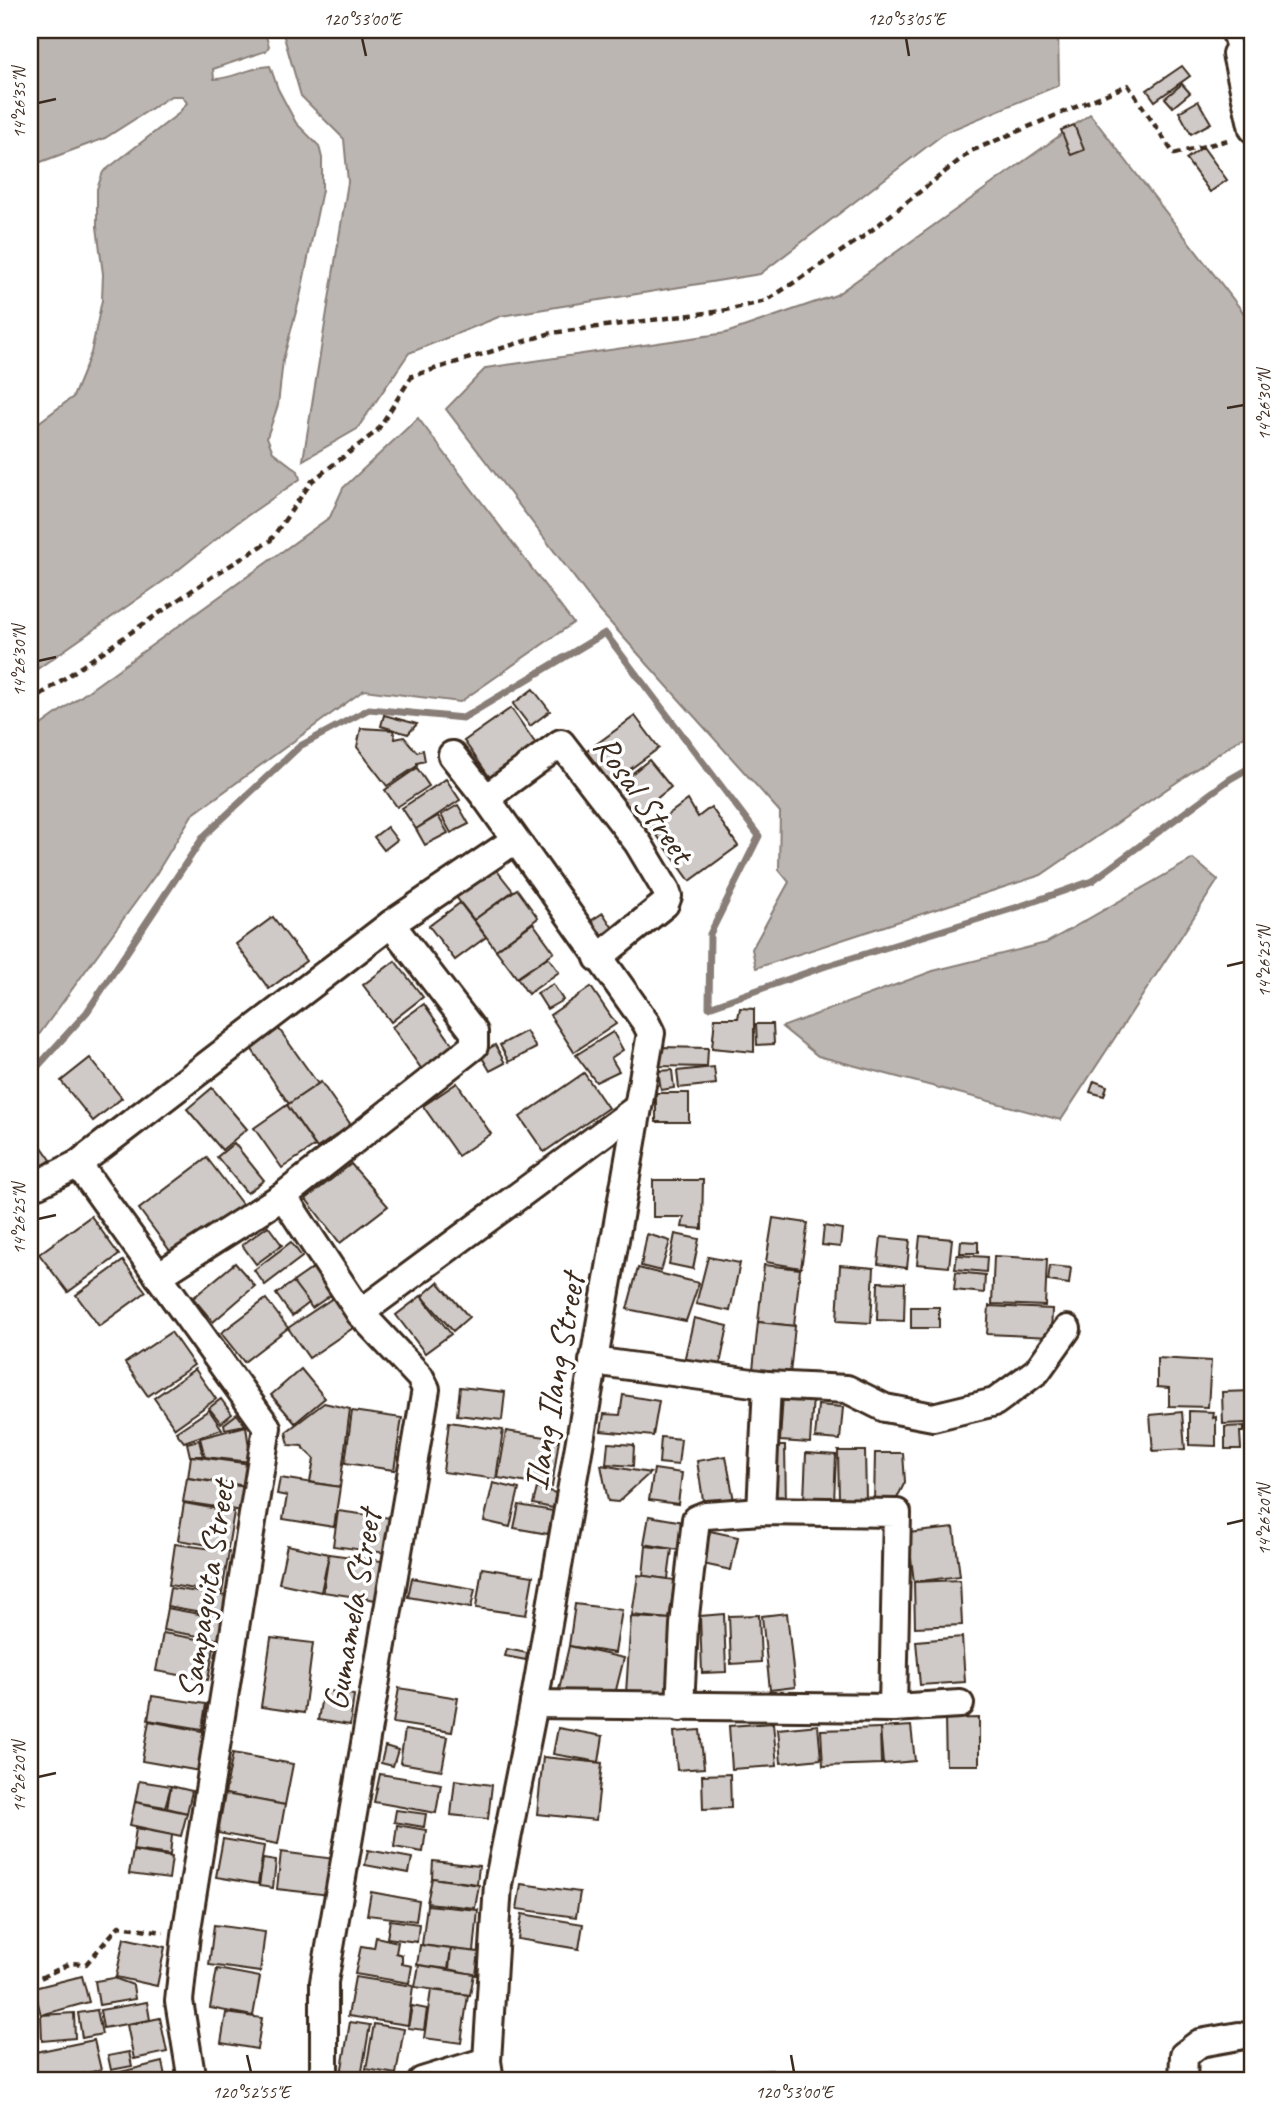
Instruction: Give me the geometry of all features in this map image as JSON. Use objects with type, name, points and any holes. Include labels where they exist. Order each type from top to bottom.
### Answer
[{"type":"street","points":[[1232,42],[1247,133]]},
{"type":"street","name":"Rosal Street","points":[[486,798],[561,743],[638,843],[668,896],[665,904],[598,958]]},
{"type":"street","name":"Ilang Ilang Street","points":[[452,755],[486,798],[651,1033],[534,1704],[498,1884],[488,2071]]},
{"type":"street","points":[[38,1184],[78,1164],[391,924],[515,840]]},
{"type":"street","points":[[158,1276],[283,1196],[474,1046],[474,1032],[391,924]]},
{"type":"street","points":[[360,1313],[636,1109]]},
{"type":"street","name":"Sampaguita Street","points":[[78,1164],[267,1427],[186,1935],[179,2001],[192,2081]]},
{"type":"street","name":"Gumamela Street","points":[[283,1196],[360,1313],[420,1377],[426,1389],[324,1982],[324,2081]]},
{"type":"street","points":[[593,1361],[767,1385],[847,1389],[885,1408],[933,1417],[995,1402],[1038,1371],[1067,1329]]},
{"type":"street","points":[[761,1511],[767,1385]]},
{"type":"street","points":[[680,1707],[684,1625],[696,1519],[706,1515],[761,1511],[897,1513],[893,1708]]},
{"type":"street","points":[[534,1704],[893,1708],[960,1704]]},
{"type":"street","points":[[1183,2081],[1184,2055],[1200,2043],[1240,2036]]},
{"type":"street","points":[[422,2081],[488,2071]]},
{"type":"path","points":[[30,702],[213,576],[270,541],[312,481],[377,430],[412,376],[551,333],[722,312],[766,301],[863,237],[971,151],[1128,85],[1174,154],[1247,133]]},
{"type":"path","points":[[30,1983],[71,1963],[86,1964],[119,1926],[186,1935]]},
{"type":"shaded area","points":[[30,30],[264,30],[269,46],[266,51],[213,69],[214,79],[270,66],[278,89],[296,123],[319,146],[322,158],[322,190],[300,297],[283,360],[278,405],[267,437],[273,452],[298,471],[300,479],[234,525],[172,575],[30,674],[30,429],[73,397],[91,353],[102,300],[103,274],[97,227],[97,189],[103,172],[178,114],[187,103],[182,96],[171,96],[105,138],[30,166]]},
{"type":"shaded area","points":[[282,30],[1058,30],[1059,85],[946,132],[760,274],[501,316],[409,353],[357,429],[303,460],[348,182],[344,139],[301,96]]},
{"type":"shaded area","points":[[1090,114],[1253,325],[1253,730],[1041,875],[756,968],[752,949],[789,882],[779,870],[780,812],[599,610],[446,409],[486,368],[726,333],[836,295]]},
{"type":"shaded area","points":[[418,418],[573,623],[460,702],[364,690],[192,815],[156,874],[30,1047],[30,733],[330,517],[343,488]]},
{"type":"shaded area","points":[[1193,859],[1218,880],[1061,1120],[818,1056],[782,1027],[933,971],[1046,943]]},
{"type":"building","points":[[1084,30],[1110,30],[1111,33],[1086,37]]},
{"type":"building","points":[[1182,66],[1190,76],[1155,101],[1147,90]]},
{"type":"building","points":[[1182,84],[1190,93],[1173,107],[1165,98]]},
{"type":"building","points":[[1198,101],[1211,123],[1191,134],[1179,112]]},
{"type":"building","points":[[1074,125],[1084,150],[1071,155],[1061,130]]},
{"type":"building","points":[[1203,147],[1227,180],[1210,192],[1186,159]]},
{"type":"building","points":[[533,689],[550,711],[530,726],[513,704]]},
{"type":"building","points":[[511,708],[538,747],[491,779],[464,741]]},
{"type":"building","points":[[384,715],[417,724],[408,734],[381,726]]},
{"type":"building","points":[[635,716],[659,748],[607,786],[583,754]]},
{"type":"building","points":[[361,728],[393,730],[395,739],[404,737],[417,752],[423,750],[425,761],[417,763],[417,766],[387,786],[357,747]]},
{"type":"building","points":[[649,760],[671,787],[631,819],[609,792]]},
{"type":"building","points":[[417,768],[429,786],[397,807],[385,790]]},
{"type":"building","points":[[446,779],[460,800],[416,829],[402,808]]},
{"type":"building","points":[[688,800],[698,817],[711,807],[738,846],[690,881],[651,827]]},
{"type":"building","points":[[458,805],[469,824],[451,833],[441,815]]},
{"type":"building","points":[[438,816],[448,833],[425,845],[416,829]]},
{"type":"building","points":[[387,827],[397,840],[384,850],[374,837]]},
{"type":"building","points":[[491,863],[513,891],[474,920],[453,893]]},
{"type":"building","points":[[517,889],[538,918],[496,950],[474,920]]},
{"type":"building","points":[[460,903],[486,937],[455,960],[429,926]]},
{"type":"building","points":[[603,913],[614,930],[597,942],[586,924]]},
{"type":"building","points":[[273,917],[306,961],[269,989],[236,944]]},
{"type":"building","points":[[533,923],[554,952],[517,978],[496,950]]},
{"type":"building","points":[[548,957],[559,972],[528,994],[517,978]]},
{"type":"building","points":[[395,961],[423,997],[391,1022],[363,985]]},
{"type":"building","points":[[553,984],[563,1000],[547,1009],[537,993]]},
{"type":"building","points":[[591,987],[616,1024],[574,1052],[550,1015]]},
{"type":"building","points":[[424,1004],[455,1048],[423,1071],[392,1027]]},
{"type":"building","points":[[740,1008],[754,1009],[754,1052],[712,1048],[715,1018],[738,1018]]},
{"type":"building","points":[[756,1024],[773,1024],[774,1044],[757,1045]]},
{"type":"building","points":[[279,1029],[318,1084],[289,1104],[251,1048]]},
{"type":"building","points":[[526,1031],[536,1048],[509,1062],[500,1045]]},
{"type":"building","points":[[613,1032],[623,1050],[611,1058],[619,1071],[596,1082],[576,1055]]},
{"type":"building","points":[[495,1045],[505,1063],[490,1071],[480,1054]]},
{"type":"building","points":[[659,1047],[708,1048],[707,1067],[658,1066]]},
{"type":"building","points":[[90,1058],[122,1098],[93,1121],[61,1081]]},
{"type":"building","points":[[714,1067],[716,1084],[679,1088],[677,1071]]},
{"type":"building","points":[[672,1070],[674,1088],[661,1090],[658,1071]]},
{"type":"building","points":[[584,1073],[608,1108],[544,1152],[520,1117]]},
{"type":"building","points":[[1094,1081],[1107,1086],[1104,1096],[1090,1092]]},
{"type":"building","points":[[321,1082],[351,1125],[317,1148],[287,1105]]},
{"type":"building","points":[[457,1083],[491,1134],[458,1156],[423,1106]]},
{"type":"building","points":[[212,1088],[247,1129],[222,1150],[187,1109]]},
{"type":"building","points":[[656,1093],[689,1093],[689,1122],[656,1122]]},
{"type":"building","points":[[287,1105],[315,1146],[282,1168],[254,1128]]},
{"type":"building","points":[[30,1130],[51,1160],[30,1174]]},
{"type":"building","points":[[234,1143],[264,1180],[247,1193],[217,1157]]},
{"type":"building","points":[[207,1158],[245,1208],[176,1259],[139,1209]]},
{"type":"building","points":[[351,1164],[388,1206],[340,1243],[306,1199]]},
{"type":"building","points":[[653,1180],[703,1180],[702,1229],[682,1227],[684,1217],[653,1217]]},
{"type":"building","points":[[91,1216],[119,1255],[68,1292],[39,1254]]},
{"type":"building","points":[[773,1218],[808,1223],[801,1268],[766,1262]]},
{"type":"building","points":[[268,1226],[282,1245],[256,1264],[242,1245]]},
{"type":"building","points":[[824,1226],[842,1229],[840,1247],[822,1245]]},
{"type":"building","points":[[647,1234],[670,1241],[661,1271],[641,1266]]},
{"type":"building","points":[[675,1234],[699,1239],[693,1269],[669,1264]]},
{"type":"building","points":[[920,1236],[952,1239],[949,1267],[917,1264]]},
{"type":"building","points":[[881,1237],[910,1240],[907,1268],[878,1264]]},
{"type":"building","points":[[961,1241],[978,1242],[978,1253],[960,1253]]},
{"type":"building","points":[[291,1242],[302,1257],[265,1285],[254,1270]]},
{"type":"building","points":[[957,1255],[987,1257],[986,1272],[955,1269]]},
{"type":"building","points":[[994,1256],[1047,1259],[1045,1306],[992,1304]]},
{"type":"building","points":[[708,1257],[740,1263],[730,1311],[696,1304]]},
{"type":"building","points":[[123,1261],[146,1292],[99,1326],[76,1295]]},
{"type":"building","points":[[235,1263],[255,1286],[213,1322],[193,1298]]},
{"type":"building","points":[[764,1265],[800,1269],[794,1326],[758,1322]]},
{"type":"building","points":[[840,1265],[874,1268],[871,1323],[837,1321]]},
{"type":"building","points":[[316,1266],[335,1292],[312,1308],[293,1282]]},
{"type":"building","points":[[1050,1266],[1071,1268],[1069,1284],[1048,1281]]},
{"type":"building","points":[[638,1268],[699,1283],[686,1321],[627,1309]]},
{"type":"building","points":[[956,1272],[985,1275],[984,1293],[954,1290]]},
{"type":"building","points":[[293,1282],[309,1303],[292,1316],[276,1294]]},
{"type":"building","points":[[438,1282],[469,1317],[453,1331],[422,1296]]},
{"type":"building","points":[[878,1282],[905,1283],[904,1321],[877,1320]]},
{"type":"building","points":[[421,1296],[451,1334],[425,1353],[396,1315]]},
{"type":"building","points":[[333,1298],[353,1328],[309,1358],[288,1328]]},
{"type":"building","points":[[266,1299],[288,1328],[244,1362],[221,1333]]},
{"type":"building","points":[[989,1306],[1052,1309],[1051,1337],[987,1334]]},
{"type":"building","points":[[911,1307],[939,1307],[939,1328],[911,1328]]},
{"type":"building","points":[[694,1318],[728,1326],[718,1374],[683,1366]]},
{"type":"building","points":[[758,1322],[795,1326],[790,1374],[753,1370]]},
{"type":"building","points":[[171,1332],[194,1365],[148,1396],[125,1363]]},
{"type":"building","points":[[1157,1358],[1211,1361],[1208,1407],[1169,1406],[1169,1388],[1157,1387]]},
{"type":"building","points":[[195,1369],[216,1399],[175,1428],[154,1398]]},
{"type":"building","points":[[301,1369],[325,1398],[295,1423],[271,1395]]},
{"type":"building","points":[[460,1387],[505,1392],[502,1420],[457,1415]]},
{"type":"building","points":[[1253,1391],[1253,1429],[1246,1430],[1246,1423],[1223,1424],[1222,1392]]},
{"type":"building","points":[[623,1395],[659,1401],[653,1436],[601,1431],[604,1414],[620,1415]]},
{"type":"building","points":[[783,1395],[813,1396],[810,1443],[780,1441]]},
{"type":"building","points":[[221,1399],[232,1414],[221,1423],[209,1408]]},
{"type":"building","points":[[324,1403],[350,1409],[340,1487],[310,1482],[314,1459],[302,1446],[289,1445],[286,1432]]},
{"type":"building","points":[[818,1405],[843,1407],[840,1440],[815,1438]]},
{"type":"building","points":[[209,1410],[222,1429],[184,1442],[176,1432]]},
{"type":"building","points":[[352,1411],[402,1418],[394,1470],[345,1463]]},
{"type":"building","points":[[1189,1411],[1214,1412],[1216,1446],[1189,1445]]},
{"type":"building","points":[[1182,1412],[1185,1449],[1153,1451],[1150,1415]]},
{"type":"building","points":[[237,1414],[245,1425],[225,1429],[224,1424]]},
{"type":"building","points":[[449,1422],[503,1430],[496,1479],[443,1472]]},
{"type":"building","points":[[246,1426],[251,1462],[205,1457],[200,1438]]},
{"type":"building","points":[[1244,1426],[1244,1432],[1240,1432],[1241,1449],[1225,1449],[1225,1427]]},
{"type":"building","points":[[506,1431],[559,1439],[552,1487],[498,1478]]},
{"type":"building","points":[[661,1437],[681,1439],[678,1465],[659,1463]]},
{"type":"building","points":[[199,1440],[203,1456],[190,1456],[187,1443]]},
{"type":"building","points":[[608,1443],[634,1445],[633,1466],[606,1464]]},
{"type":"building","points":[[767,1446],[785,1446],[786,1505],[768,1505]]},
{"type":"building","points":[[838,1451],[865,1451],[866,1499],[839,1500]]},
{"type":"building","points":[[806,1453],[836,1455],[834,1502],[804,1500]]},
{"type":"building","points":[[875,1453],[903,1453],[905,1482],[893,1506],[874,1505]]},
{"type":"building","points":[[191,1456],[251,1464],[248,1486],[188,1478]]},
{"type":"building","points":[[726,1456],[734,1501],[704,1506],[697,1461]]},
{"type":"building","points":[[601,1465],[650,1473],[618,1502],[608,1501]]},
{"type":"building","points":[[654,1469],[682,1473],[678,1504],[649,1500]]},
{"type":"building","points":[[187,1478],[246,1487],[243,1511],[183,1502]]},
{"type":"building","points":[[280,1478],[340,1487],[334,1527],[283,1519],[287,1496],[277,1494]]},
{"type":"building","points":[[493,1483],[519,1489],[510,1527],[484,1521]]},
{"type":"building","points":[[537,1488],[556,1493],[553,1508],[533,1504]]},
{"type":"building","points":[[184,1503],[234,1512],[228,1548],[178,1540]]},
{"type":"building","points":[[519,1505],[553,1511],[548,1534],[514,1528]]},
{"type":"building","points":[[338,1511],[391,1518],[386,1553],[333,1546]]},
{"type":"building","points":[[649,1516],[684,1522],[679,1550],[644,1544]]},
{"type":"building","points":[[954,1528],[960,1576],[914,1582],[908,1533]]},
{"type":"building","points":[[710,1531],[738,1537],[731,1570],[703,1564]]},
{"type":"building","points":[[175,1544],[229,1551],[222,1593],[169,1585]]},
{"type":"building","points":[[287,1545],[329,1554],[321,1592],[279,1583]]},
{"type":"building","points":[[646,1546],[672,1549],[668,1579],[643,1576]]},
{"type":"building","points":[[329,1554],[389,1562],[383,1601],[323,1592]]},
{"type":"building","points":[[482,1568],[533,1576],[526,1615],[476,1608]]},
{"type":"building","points":[[638,1575],[675,1580],[669,1619],[632,1615]]},
{"type":"building","points":[[412,1578],[475,1589],[471,1608],[408,1597]]},
{"type":"building","points":[[960,1580],[962,1625],[915,1627],[914,1582]]},
{"type":"building","points":[[170,1588],[227,1596],[224,1616],[167,1606]]},
{"type":"building","points":[[575,1604],[622,1610],[615,1653],[569,1646]]},
{"type":"building","points":[[167,1608],[226,1619],[222,1640],[163,1630]]},
{"type":"building","points":[[787,1613],[795,1687],[770,1690],[762,1616]]},
{"type":"building","points":[[724,1614],[726,1672],[702,1673],[700,1616]]},
{"type":"building","points":[[759,1615],[761,1662],[731,1664],[729,1616]]},
{"type":"building","points":[[631,1617],[672,1619],[668,1695],[626,1693]]},
{"type":"building","points":[[163,1633],[215,1642],[208,1680],[156,1671]]},
{"type":"building","points":[[962,1637],[965,1682],[920,1685],[916,1641]]},
{"type":"building","points":[[271,1638],[313,1643],[304,1713],[261,1707]]},
{"type":"building","points":[[569,1646],[624,1658],[613,1702],[559,1690]]},
{"type":"building","points":[[507,1649],[527,1653],[526,1660],[505,1656]]},
{"type":"building","points":[[399,1688],[458,1698],[452,1732],[393,1723]]},
{"type":"building","points":[[323,1690],[354,1695],[350,1725],[318,1720]]},
{"type":"building","points":[[152,1696],[206,1704],[202,1729],[148,1720]]},
{"type":"building","points":[[979,1718],[979,1765],[946,1765],[945,1719]]},
{"type":"building","points":[[149,1721],[207,1732],[200,1771],[142,1761]]},
{"type":"building","points":[[773,1723],[777,1766],[732,1769],[729,1726]]},
{"type":"building","points":[[818,1725],[821,1759],[781,1763],[778,1729]]},
{"type":"building","points":[[911,1726],[915,1761],[883,1764],[880,1728]]},
{"type":"building","points":[[558,1728],[603,1736],[599,1762],[553,1754]]},
{"type":"building","points":[[880,1728],[881,1764],[823,1766],[821,1730]]},
{"type":"building","points":[[405,1730],[448,1737],[442,1770],[400,1763]]},
{"type":"building","points":[[700,1730],[704,1768],[677,1770],[674,1732]]},
{"type":"building","points":[[385,1746],[398,1750],[393,1766],[381,1763]]},
{"type":"building","points":[[233,1753],[293,1764],[285,1805],[225,1794]]},
{"type":"building","points":[[543,1757],[602,1763],[596,1820],[537,1814]]},
{"type":"building","points":[[380,1774],[441,1784],[436,1813],[374,1802]]},
{"type":"building","points":[[730,1774],[731,1808],[703,1809],[702,1775]]},
{"type":"building","points":[[455,1780],[492,1785],[488,1819],[451,1815]]},
{"type":"building","points":[[139,1781],[171,1786],[165,1807],[135,1802]]},
{"type":"building","points":[[171,1786],[192,1791],[187,1813],[167,1808]]},
{"type":"building","points":[[225,1794],[285,1805],[278,1844],[218,1833]]},
{"type":"building","points":[[135,1802],[187,1813],[181,1836],[130,1825]]},
{"type":"building","points":[[396,1810],[426,1814],[424,1827],[394,1822]]},
{"type":"building","points":[[397,1825],[426,1830],[423,1852],[394,1847]]},
{"type":"building","points":[[136,1828],[172,1835],[170,1855],[133,1850]]},
{"type":"building","points":[[223,1839],[264,1846],[258,1884],[216,1877]]},
{"type":"building","points":[[368,1850],[412,1858],[409,1873],[365,1865]]},
{"type":"building","points":[[133,1851],[172,1857],[169,1879],[129,1874]]},
{"type":"building","points":[[281,1852],[335,1859],[330,1895],[277,1889]]},
{"type":"building","points":[[263,1859],[276,1861],[273,1888],[259,1886]]},
{"type":"building","points":[[433,1861],[479,1866],[477,1884],[432,1878]]},
{"type":"building","points":[[432,1878],[479,1885],[475,1908],[427,1903]]},
{"type":"building","points":[[521,1884],[580,1892],[576,1917],[517,1909]]},
{"type":"building","points":[[371,1892],[419,1901],[416,1921],[367,1915]]},
{"type":"building","points":[[427,1905],[478,1910],[474,1952],[422,1945]]},
{"type":"building","points":[[522,1914],[583,1924],[579,1949],[518,1939]]},
{"type":"building","points":[[390,1920],[419,1924],[417,1942],[387,1938]]},
{"type":"building","points":[[214,1925],[265,1932],[260,1972],[209,1965]]},
{"type":"building","points":[[376,1937],[398,1942],[396,1953],[402,1955],[402,1964],[412,1966],[409,1983],[355,1974],[361,1946],[374,1948]]},
{"type":"building","points":[[124,1938],[165,1947],[157,1986],[116,1977]]},
{"type":"building","points":[[420,1945],[451,1949],[448,1969],[417,1965]]},
{"type":"building","points":[[451,1949],[479,1952],[476,1975],[449,1969]]},
{"type":"building","points":[[419,1965],[474,1974],[470,1995],[415,1987]]},
{"type":"building","points":[[217,1969],[260,1977],[253,2016],[210,2008]]},
{"type":"building","points":[[82,1976],[89,2002],[41,2015],[34,1988]]},
{"type":"building","points":[[355,1977],[413,1986],[408,2025],[348,2016]]},
{"type":"building","points":[[114,1978],[133,1985],[135,1999],[99,2005],[95,1981]]},
{"type":"building","points":[[431,1990],[468,1995],[461,2043],[424,2038]]},
{"type":"building","points":[[147,2002],[150,2020],[103,2028],[100,2010]]},
{"type":"building","points":[[412,2006],[427,2009],[424,2030],[408,2028]]},
{"type":"building","points":[[97,2010],[102,2034],[82,2038],[78,2013]]},
{"type":"building","points":[[74,2013],[75,2038],[42,2041],[41,2015]]},
{"type":"building","points":[[226,2013],[262,2018],[257,2049],[221,2043]]},
{"type":"building","points":[[160,2018],[167,2052],[134,2059],[127,2025]]},
{"type":"building","points":[[350,2022],[370,2025],[361,2077],[341,2074]]},
{"type":"building","points":[[374,2024],[404,2029],[396,2074],[366,2069]]},
{"type":"building","points":[[94,2040],[101,2070],[37,2081],[31,2053]]},
{"type":"building","points":[[129,2052],[132,2066],[111,2070],[108,2056]]},
{"type":"building","points":[[162,2062],[166,2081],[109,2081],[108,2075]]},
{"type":"building","points":[[772,2070],[773,2081],[727,2081],[726,2073]]},
{"type":"waterway","points":[[30,1075],[87,1012],[204,836],[300,746],[369,709],[463,718],[605,633],[759,836],[710,934],[709,1007],[826,966],[1018,907],[1092,881],[1230,779],[1253,766]]}]
